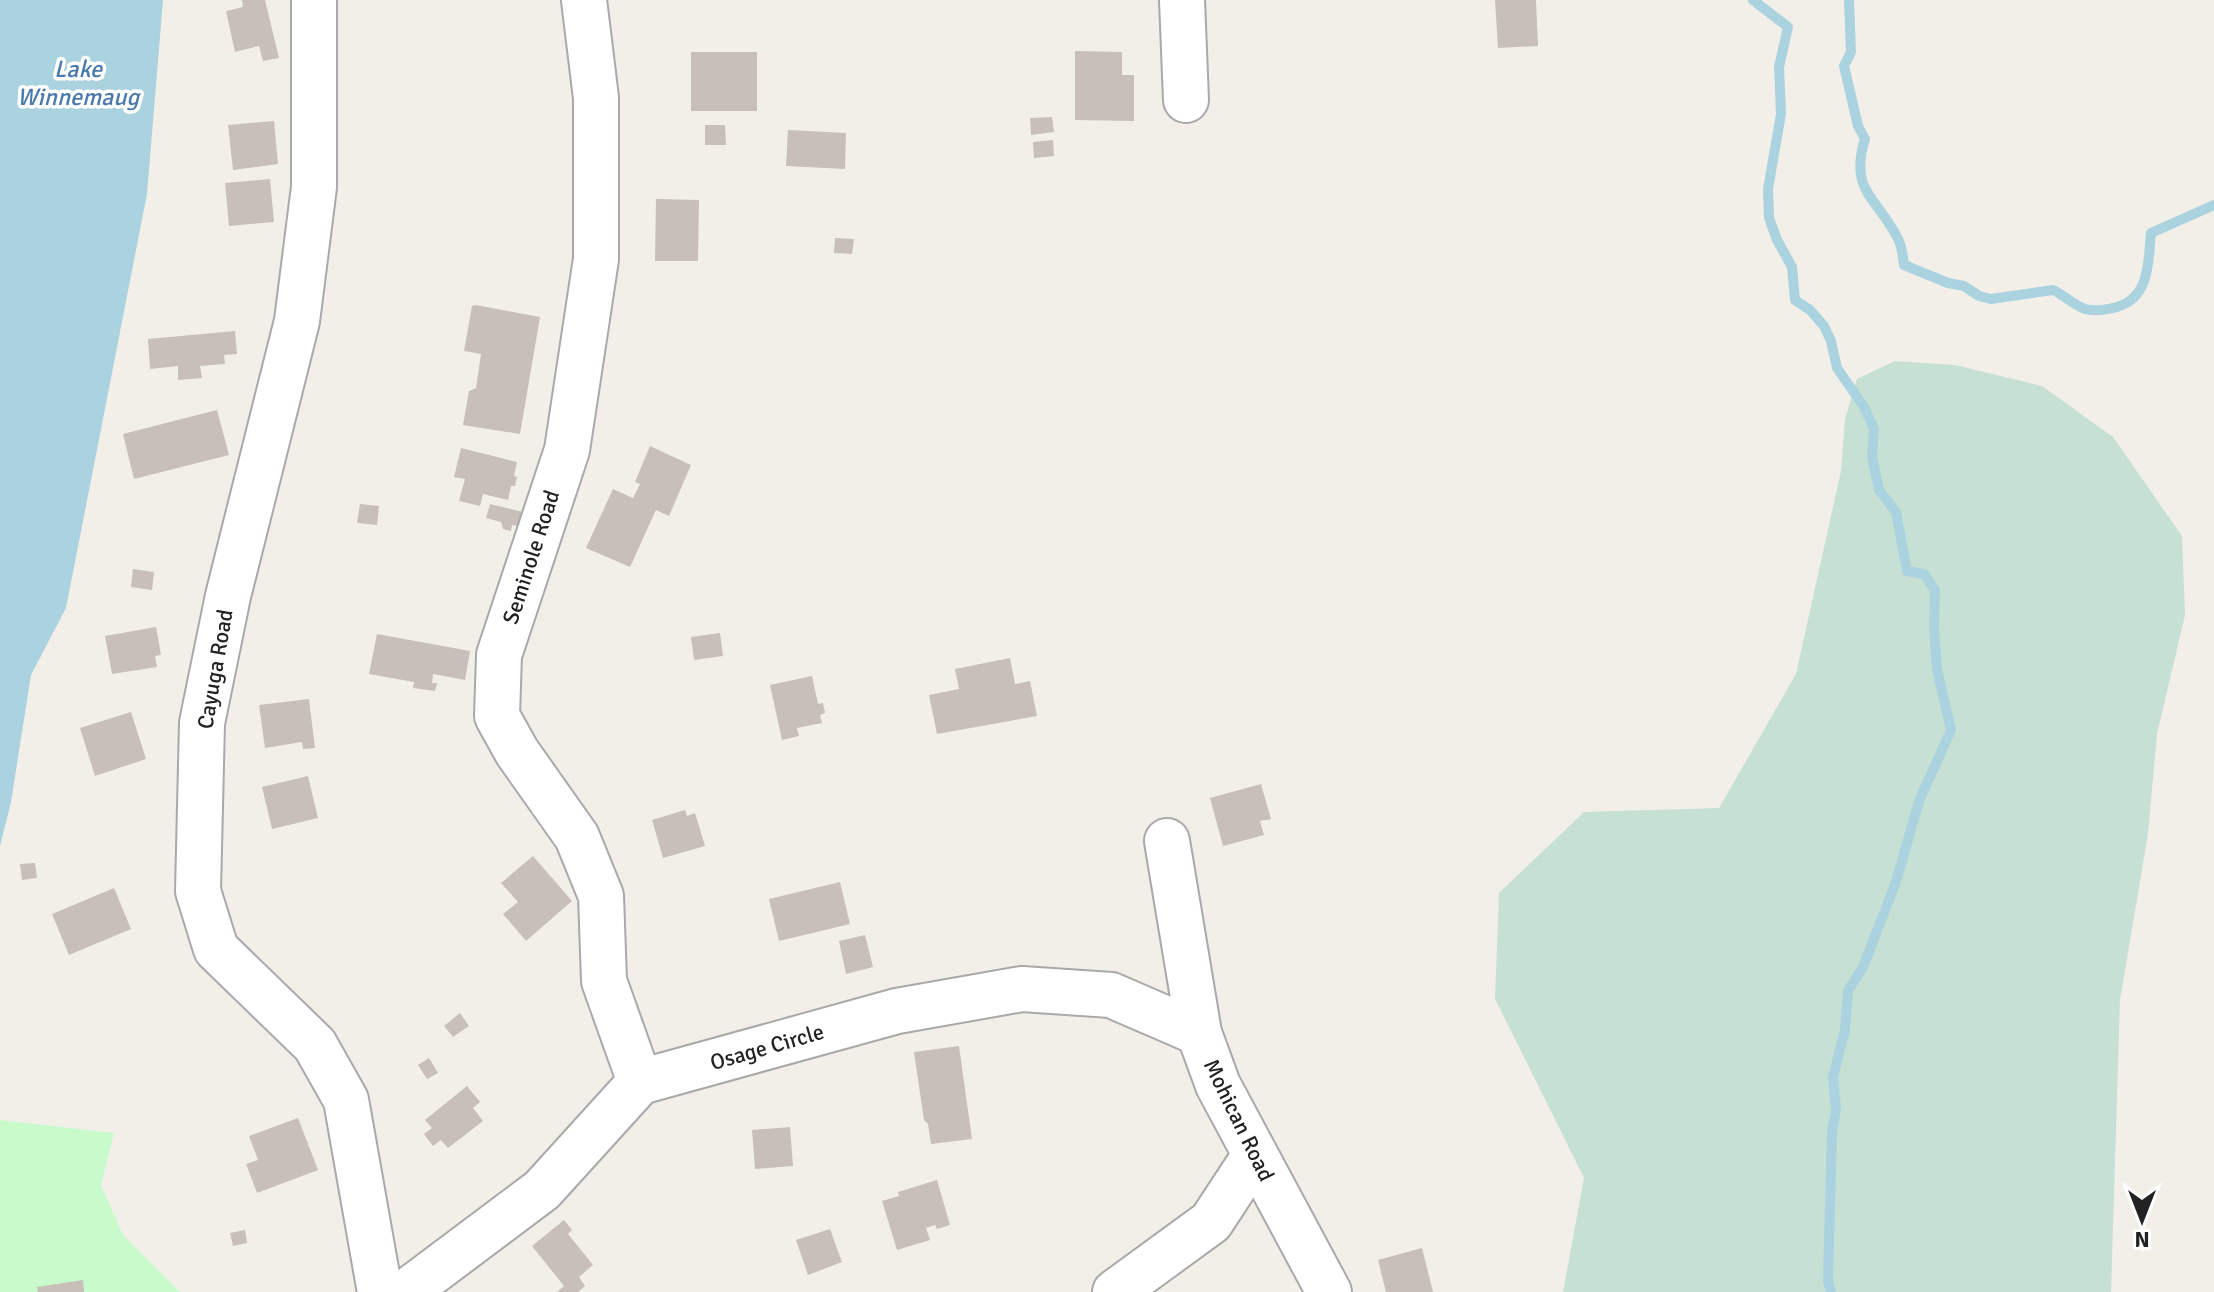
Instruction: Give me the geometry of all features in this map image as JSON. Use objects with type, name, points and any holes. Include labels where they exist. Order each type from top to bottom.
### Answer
[{"type":"street","name":"Cayuga Road","points":[[314,0],[314,187],[297,321],[228,596],[202,723],[198,891],[216,949],[315,1045],[346,1100],[380,1292]]},
{"type":"street","name":"Seminole Road","points":[[584,0],[596,98],[596,259],[567,450],[499,655],[497,716],[517,752],[577,837],[601,896],[604,981],[640,1082]]},
{"type":"street","points":[[1182,0],[1186,100]]},
{"type":"street","name":"Mohican Road","points":[[1167,841],[1199,1033],[1218,1085],[1329,1292]]},
{"type":"street","name":"Osage Circle","points":[[640,1082],[897,1011],[1022,989],[1111,995],[1199,1033]]},
{"type":"street","points":[[406,1292],[542,1190],[640,1082]]},
{"type":"street","points":[[1115,1292],[1211,1222],[1255,1155]]},
{"type":"green space","points":[[1895,361],[1955,365],[2042,386],[2113,437],[2182,536],[2185,615],[2157,734],[2148,834],[2120,1000],[2111,1292],[1563,1292],[1584,1178],[1495,999],[1499,893],[1584,812],[1719,808],[1796,674],[1841,471],[1845,419],[1857,379]]},
{"type":"green space","points":[[0,1120],[114,1133],[101,1185],[123,1235],[180,1292],[0,1292]]},
{"type":"water","name":"Lake Winnemaug","points":[[0,0],[163,0],[147,194],[66,608],[31,675],[11,802],[0,846]]},
{"type":"building","points":[[242,0],[265,0],[279,58],[263,61],[259,46],[235,52],[226,11],[243,7]]},
{"type":"building","points":[[1495,0],[1536,0],[1538,46],[1498,48]]},
{"type":"building","points":[[1075,51],[1122,52],[1122,75],[1134,75],[1134,121],[1075,120]]},
{"type":"building","points":[[691,52],[757,52],[757,111],[691,111]]},
{"type":"building","points":[[1052,117],[1054,132],[1031,135],[1030,118]]},
{"type":"building","points":[[274,121],[278,164],[233,170],[228,125]]},
{"type":"building","points":[[705,125],[725,125],[726,145],[705,145]]},
{"type":"building","points":[[788,130],[846,133],[845,169],[786,166]]},
{"type":"building","points":[[1053,140],[1054,156],[1034,158],[1033,142]]},
{"type":"building","points":[[270,179],[274,222],[229,226],[225,183]]},
{"type":"building","points":[[656,199],[699,200],[698,261],[655,261]]},
{"type":"building","points":[[835,238],[854,239],[852,254],[834,253]]},
{"type":"building","points":[[472,306],[540,317],[520,434],[463,425],[469,391],[476,388],[481,354],[464,351]]},
{"type":"building","points":[[235,331],[237,354],[224,355],[225,364],[200,366],[202,378],[178,380],[178,366],[150,369],[148,339]]},
{"type":"building","points":[[217,410],[229,455],[134,479],[123,434]]},
{"type":"building","points":[[650,446],[691,465],[669,516],[656,510],[630,567],[586,548],[613,489],[633,498],[640,484],[635,482]]},
{"type":"building","points":[[461,448],[517,462],[515,486],[511,486],[508,500],[483,494],[480,506],[459,501],[465,479],[454,477]]},
{"type":"building","points":[[360,504],[379,506],[377,525],[357,523]]},
{"type":"building","points":[[490,504],[523,512],[519,526],[512,525],[511,531],[503,529],[501,522],[486,518]]},
{"type":"building","points":[[133,569],[154,572],[152,590],[131,587]]},
{"type":"building","points":[[156,627],[161,655],[155,656],[157,667],[112,674],[105,636]]},
{"type":"building","points":[[720,633],[723,656],[694,660],[691,637]]},
{"type":"building","points":[[377,634],[470,651],[465,680],[433,674],[432,683],[437,683],[435,691],[413,688],[414,682],[369,674]]},
{"type":"building","points":[[1010,658],[1015,684],[1030,681],[1037,716],[937,734],[929,695],[959,689],[955,669]]},
{"type":"building","points":[[812,676],[818,704],[823,703],[825,713],[820,715],[822,723],[797,728],[799,736],[782,740],[770,685]]},
{"type":"building","points":[[309,699],[315,748],[303,749],[302,742],[265,748],[259,705]]},
{"type":"building","points":[[131,712],[146,759],[95,776],[80,728]]},
{"type":"building","points":[[308,776],[318,818],[272,829],[262,787]]},
{"type":"building","points":[[1261,784],[1271,819],[1260,821],[1264,835],[1223,846],[1210,798]]},
{"type":"building","points":[[685,810],[687,816],[695,813],[705,846],[663,858],[652,820]]},
{"type":"building","points":[[533,856],[572,901],[526,941],[503,914],[518,902],[501,883]]},
{"type":"building","points":[[35,863],[37,878],[22,880],[20,864]]},
{"type":"building","points":[[840,882],[850,924],[779,941],[769,899]]},
{"type":"building","points":[[114,888],[131,929],[69,955],[52,914]]},
{"type":"building","points":[[865,935],[873,967],[846,974],[839,941]]},
{"type":"building","points":[[460,1013],[469,1026],[453,1037],[444,1026]]},
{"type":"building","points":[[959,1046],[972,1139],[931,1144],[928,1124],[924,1120],[914,1052]]},
{"type":"building","points":[[429,1058],[438,1073],[427,1079],[418,1065]]},
{"type":"building","points":[[467,1086],[480,1102],[473,1108],[483,1121],[448,1148],[441,1140],[433,1146],[424,1134],[432,1128],[425,1120]]},
{"type":"building","points":[[298,1118],[318,1170],[257,1193],[246,1164],[258,1160],[249,1136]]},
{"type":"building","points":[[790,1127],[793,1166],[755,1169],[752,1130]]},
{"type":"building","points":[[937,1180],[950,1225],[926,1228],[930,1240],[897,1250],[882,1201],[899,1196],[898,1192]]},
{"type":"building","points":[[564,1220],[572,1230],[568,1234],[593,1265],[579,1277],[585,1286],[578,1292],[557,1292],[564,1286],[532,1246]]},
{"type":"building","points":[[830,1229],[842,1262],[808,1275],[796,1240]]},
{"type":"building","points":[[245,1230],[247,1243],[233,1246],[230,1233]]},
{"type":"building","points":[[1422,1248],[1433,1292],[1386,1292],[1378,1260]]},
{"type":"building","points":[[83,1280],[84,1292],[38,1292],[37,1287]]},
{"type":"waterway","points":[[1753,0],[1788,27],[1779,67],[1781,114],[1768,189],[1769,218],[1792,267],[1795,300],[1810,310],[1824,326],[1837,368],[1864,407],[1874,429],[1872,457],[1879,490],[1896,512],[1907,571],[1924,574],[1935,590],[1937,669],[1951,730],[1919,801],[1896,882],[1863,967],[1848,991],[1845,1030],[1833,1077],[1836,1109],[1832,1132],[1828,1281],[1831,1292]]},
{"type":"waterway","points":[[1849,0],[1851,52],[1844,66],[1858,126],[1865,139],[1860,172],[1868,194],[1899,241],[1904,265],[1991,299],[2053,290],[2085,309],[2109,309],[2128,302],[2141,287],[2148,267],[2151,233],[2214,205]]}]
